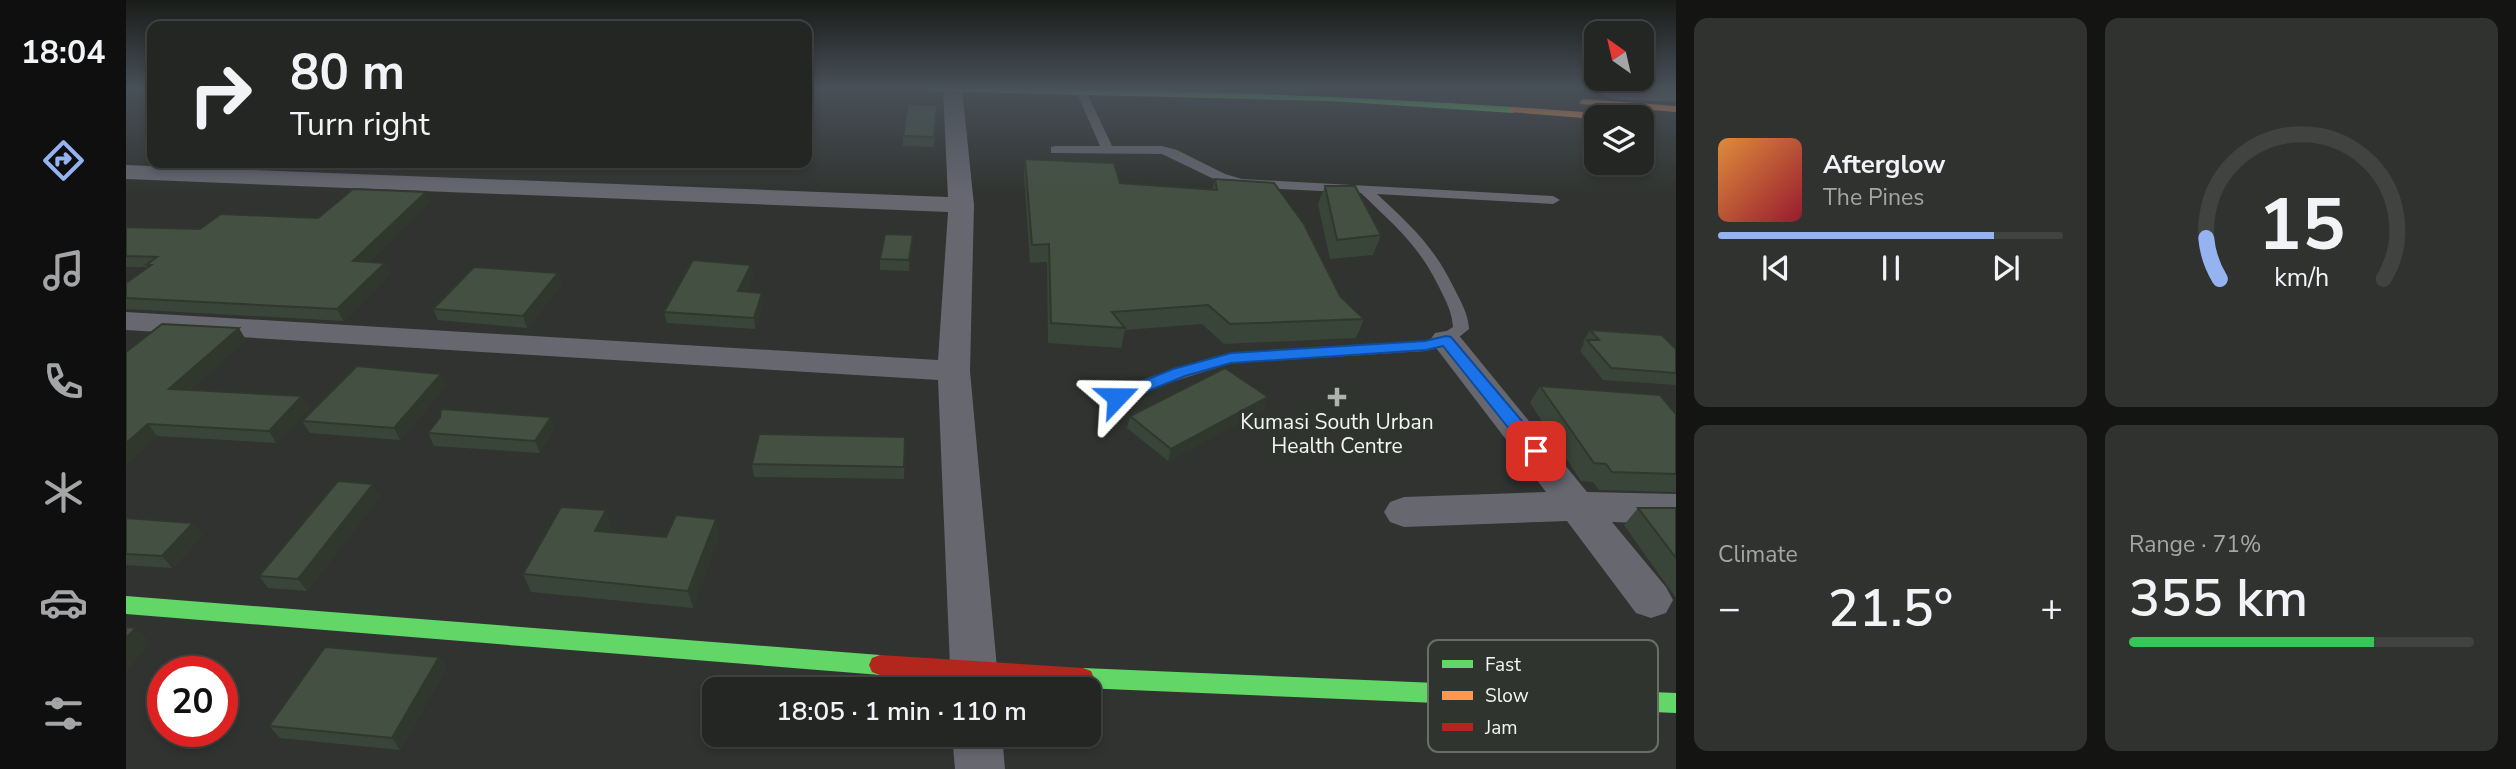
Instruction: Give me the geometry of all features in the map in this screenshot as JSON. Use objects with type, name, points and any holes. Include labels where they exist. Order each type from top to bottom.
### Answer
[{"type":"main road","points":[[126,605],[929,677]]},
{"type":"main road","points":[[1101,685],[1428,695]]},
{"type":"main road","points":[[1658,702],[1676,703]]},
{"type":"street","points":[[955,124],[961,205],[954,371],[974,677]]},
{"type":"street","points":[[126,172],[961,205]]},
{"type":"street","points":[[126,321],[954,371]]},
{"type":"street","points":[[1446,340],[1523,432],[1576,506],[1651,600]]},
{"type":"street","points":[[1405,512],[1576,506],[1676,509]]},
{"type":"street","points":[[979,747],[980,769]]},
{"type":"lane","points":[[1096,124],[1108,150]]},
{"type":"lane","points":[[1055,150],[1179,153],[1207,172],[1229,181],[1553,200]]},
{"type":"lane","points":[[1117,397],[1223,359],[1426,346],[1446,340],[1461,329],[1460,315],[1433,259],[1418,240],[1365,190]]},
{"type":"building","points":[[905,124],[935,124],[934,137],[903,136]]},
{"type":"building","points":[[1025,159],[1114,163],[1120,183],[1217,190],[1215,179],[1274,183],[1304,224],[1340,296],[1364,319],[1230,324],[1208,305],[1112,312],[1125,328],[1051,323],[1049,244],[1032,245]]},
{"type":"building","points":[[1325,186],[1355,186],[1381,235],[1337,240]]},
{"type":"building","points":[[353,189],[426,192],[353,261],[385,263],[337,309],[126,298],[126,283],[151,265],[146,265],[157,257],[126,256],[126,227],[200,229],[221,214],[318,218]]},
{"type":"building","points":[[885,234],[913,235],[909,260],[880,259]]},
{"type":"building","points":[[693,260],[751,265],[738,291],[762,293],[754,318],[664,312]]},
{"type":"building","points":[[474,267],[558,273],[523,316],[433,309]]},
{"type":"building","points":[[162,324],[239,328],[169,389],[302,396],[269,431],[148,424],[126,443],[126,352]]},
{"type":"building","points":[[1590,330],[1662,335],[1676,349],[1676,373],[1611,368],[1587,340],[1599,340]]},
{"type":"building","points":[[357,366],[441,374],[394,428],[302,421]]},
{"type":"building","points":[[1225,368],[1268,397],[1171,449],[1130,416]]},
{"type":"building","points":[[1540,386],[1660,395],[1676,414],[1676,474],[1612,472],[1606,464],[1594,463]]},
{"type":"building","points":[[441,409],[551,417],[535,441],[428,433],[440,417]]},
{"type":"building","points":[[759,434],[905,437],[904,467],[752,464]]},
{"type":"building","points":[[338,481],[373,484],[298,579],[259,576]]},
{"type":"building","points":[[561,507],[606,510],[595,531],[666,537],[676,515],[716,519],[688,591],[523,574]]},
{"type":"building","points":[[1638,508],[1676,508],[1676,558]]},
{"type":"building","points":[[126,518],[193,523],[162,556],[126,554]]},
{"type":"building","points":[[126,627],[136,628],[126,638]]},
{"type":"building","points":[[325,647],[439,657],[392,738],[269,726]]},
{"type":"traffic: fast","points":[[126,605],[880,665]]},
{"type":"traffic: fast","points":[[1101,679],[1428,693]]},
{"type":"traffic: fast","points":[[1658,702],[1676,703]]},
{"type":"traffic: jam","points":[[880,665],[1067,677]]},
{"type":"place","name":"Kumasi South Urban Health Centre","points":[[1337,397]]},
{"type":"route","points":[[1117,397],[1179,373],[1231,358],[1426,346],[1446,340],[1536,451]]}]
